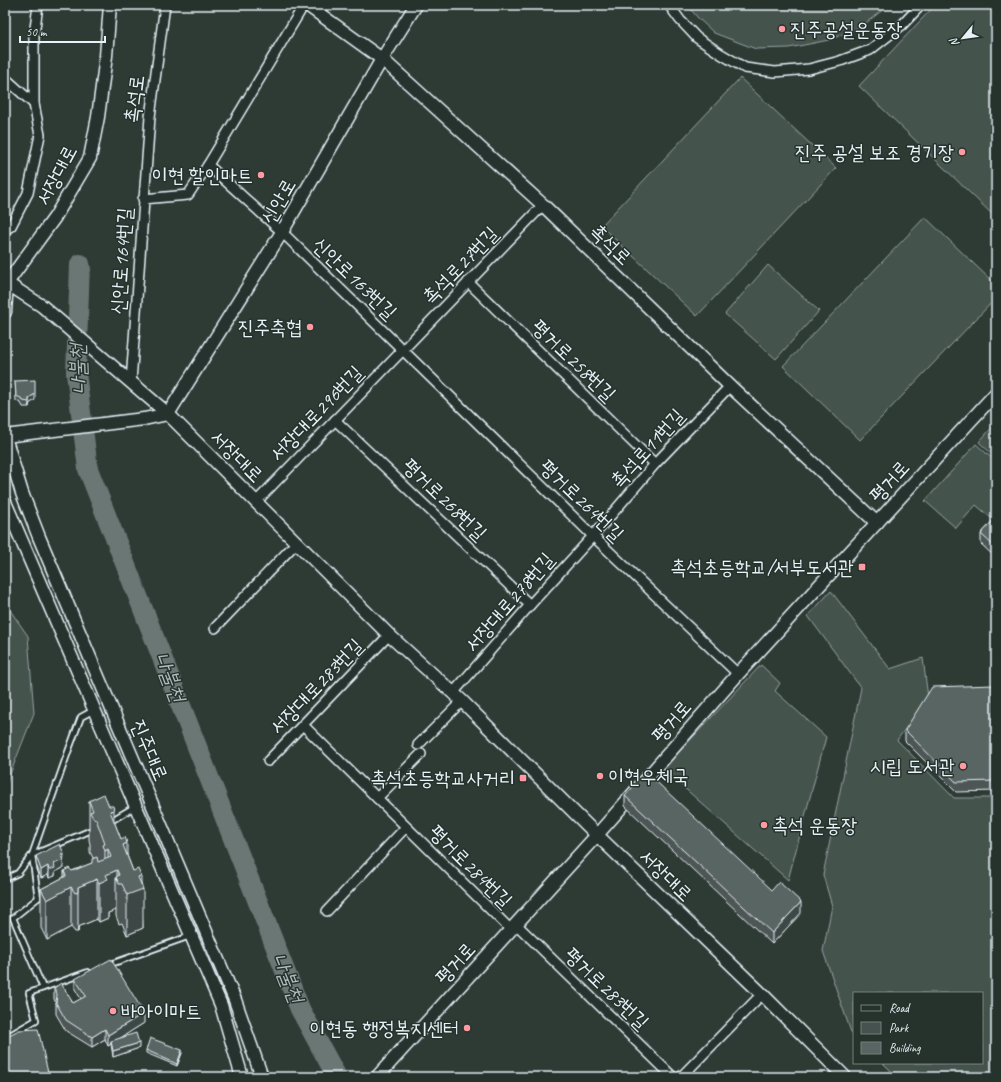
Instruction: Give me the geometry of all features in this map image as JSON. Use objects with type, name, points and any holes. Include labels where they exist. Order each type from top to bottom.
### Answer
[{"type":"street","points":[[5,230],[11,226],[28,193],[40,135],[34,104],[34,36],[38,5]]},
{"type":"street","name":"서장대로","points":[[110,5],[106,64],[90,158],[55,217],[6,285],[42,306],[168,414],[389,635],[458,697],[845,1077]]},
{"type":"street","name":"촉석로","points":[[143,199],[150,117],[165,5]]},
{"type":"street","name":"신안로164번길","points":[[131,382],[143,199],[188,195],[208,165],[304,5]]},
{"type":"street","name":"촉석로","points":[[307,5],[382,60],[543,205],[730,386],[877,523]]},
{"type":"street","name":"신안로","points":[[168,414],[282,232],[382,60],[416,5]]},
{"type":"street","points":[[669,5],[680,20],[697,38],[721,54],[746,68],[775,72],[809,69],[840,61],[870,50],[902,26],[921,5]]},
{"type":"street","points":[[5,78],[34,104]]},
{"type":"street","points":[[208,165],[282,232]]},
{"type":"street","name":"촉석로27번길","points":[[403,349],[543,205]]},
{"type":"street","name":"신안로163번길","points":[[282,232],[403,349]]},
{"type":"street","name":"평거로258번길","points":[[468,282],[655,464]]},
{"type":"street","points":[[5,312],[6,285]]},
{"type":"street","name":"서장대로296번길","points":[[256,502],[403,349]]},
{"type":"street","name":"평거로264번길","points":[[403,349],[593,536],[738,674]]},
{"type":"street","name":"촉석로11번길","points":[[593,536],[655,464],[730,386]]},
{"type":"street","name":"평거로","points":[[382,1075],[597,835],[738,674],[996,393]]},
{"type":"street","points":[[5,436],[144,419],[168,414]]},
{"type":"street","name":"평거로268번길","points":[[335,420],[530,605]]},
{"type":"street","name":"진주대로","points":[[5,436],[22,493],[39,536],[236,1000],[262,1077]]},
{"type":"street","name":"진주대로","points":[[5,503],[221,1005],[242,1077]]},
{"type":"street","name":"서장대로278번길","points":[[458,697],[530,605],[593,536]]},
{"type":"street","points":[[215,628],[297,542]]},
{"type":"street","name":"서장대로283번길","points":[[268,761],[389,635]]},
{"type":"street","points":[[418,745],[458,697]]},
{"type":"street","name":"평거로284번길","points":[[304,725],[406,827],[513,927]]},
{"type":"street","points":[[377,798],[421,754]]},
{"type":"street","name":"평거로284번길","points":[[328,910],[406,827]]},
{"type":"street","name":"평거로283번길","points":[[513,927],[673,1077]]},
{"type":"street","points":[[682,1077],[762,994]]},
{"type":"lane","points":[[5,879],[18,873],[32,854],[81,717],[94,710]]},
{"type":"lane","points":[[32,854],[101,826],[136,806]]},
{"type":"lane","points":[[32,854],[38,898],[13,918],[43,988]]},
{"type":"lane","points":[[100,968],[191,936]]},
{"type":"lane","points":[[5,1038],[36,1020],[29,993],[93,970]]},
{"type":"green space","name":"진주공설운동장","points":[[687,5],[889,5],[862,26],[829,40],[789,48],[756,49],[714,33]]},
{"type":"green space","name":"진주 공설 보조 경기장","points":[[935,5],[996,5],[996,218],[859,86]]},
{"type":"green space","points":[[740,78],[836,168],[697,316],[601,226]]},
{"type":"green space","points":[[925,217],[996,285],[996,298],[860,440],[783,366]]},
{"type":"green space","points":[[768,265],[819,311],[776,359],[725,314]]},
{"type":"green space","points":[[996,423],[996,458],[979,442]]},
{"type":"green space","points":[[976,444],[996,462],[996,513],[991,518],[976,505],[956,528],[925,501]]},
{"type":"green space","points":[[831,591],[890,669],[923,658],[928,698],[897,740],[954,798],[996,798],[996,1077],[897,1077],[884,1064],[983,1064],[983,992],[853,992],[853,1033],[851,1032],[823,951],[832,906],[823,875],[861,688],[808,616]]},
{"type":"green space","points":[[5,603],[28,636],[34,713],[5,787]]},
{"type":"green space","name":"촉석 운동장","points":[[761,665],[780,683],[775,691],[826,737],[788,880],[663,769]]},
{"type":"building","points":[[35,380],[35,394],[29,398],[29,402],[23,401],[21,398],[16,396],[15,381]]},
{"type":"building","points":[[996,517],[996,548],[981,534]]},
{"type":"building","name":"시립 도서관","points":[[994,685],[996,690],[996,781],[956,782],[905,730],[932,687]]},
{"type":"building","points":[[646,772],[772,890],[779,882],[801,902],[772,933],[625,796]]},
{"type":"building","points":[[104,794],[109,806],[113,806],[114,810],[110,811],[121,839],[125,837],[127,843],[123,845],[133,871],[138,869],[141,876],[138,877],[143,889],[127,895],[122,884],[119,884],[116,877],[119,875],[117,870],[106,875],[108,879],[99,883],[97,879],[78,887],[78,892],[75,893],[71,887],[47,900],[41,889],[66,876],[64,871],[69,868],[72,871],[92,863],[92,859],[97,857],[98,862],[111,857],[108,849],[105,851],[103,845],[105,844],[96,819],[93,818],[90,812],[93,811],[89,801]]},
{"type":"building","points":[[60,844],[64,854],[61,856],[63,860],[54,864],[55,868],[49,870],[48,866],[41,870],[36,856]]},
{"type":"building","points":[[111,959],[144,1013],[108,1035],[105,1029],[92,1037],[66,1020],[56,1003],[57,994],[54,988],[61,983],[73,1003],[86,996],[75,979]]},
{"type":"building","points":[[38,1029],[49,1077],[5,1077],[5,1037],[19,1030]]},
{"type":"building","points":[[136,1033],[139,1043],[113,1051],[111,1041]]},
{"type":"building","points":[[150,1038],[182,1050],[177,1064],[146,1050]]},
{"type":"waterway","name":"나불천","points":[[81,270],[80,264],[76,373],[88,469],[300,1009],[337,1077]]},
{"type":"place","name":"진주공설운동장","points":[[782,29]]},
{"type":"place","name":"진주 공설 보조 경기장","points":[[962,152]]},
{"type":"place","name":"이현 할인마트","points":[[261,175]]},
{"type":"place","name":"진주축협","points":[[310,327]]},
{"type":"place","name":"촉석초등학교/서부도서관","points":[[862,567]]},
{"type":"place","name":"시립 도서관","points":[[963,766]]},
{"type":"place","name":"이현우체국","points":[[600,776]]},
{"type":"place","name":"촉석초등학교사거리","points":[[523,778]]},
{"type":"place","name":"촉석 운동장","points":[[764,825]]},
{"type":"place","name":"바아이마트","points":[[113,1011]]},
{"type":"place","name":"이현동 행정복지센터","points":[[467,1028]]}]
